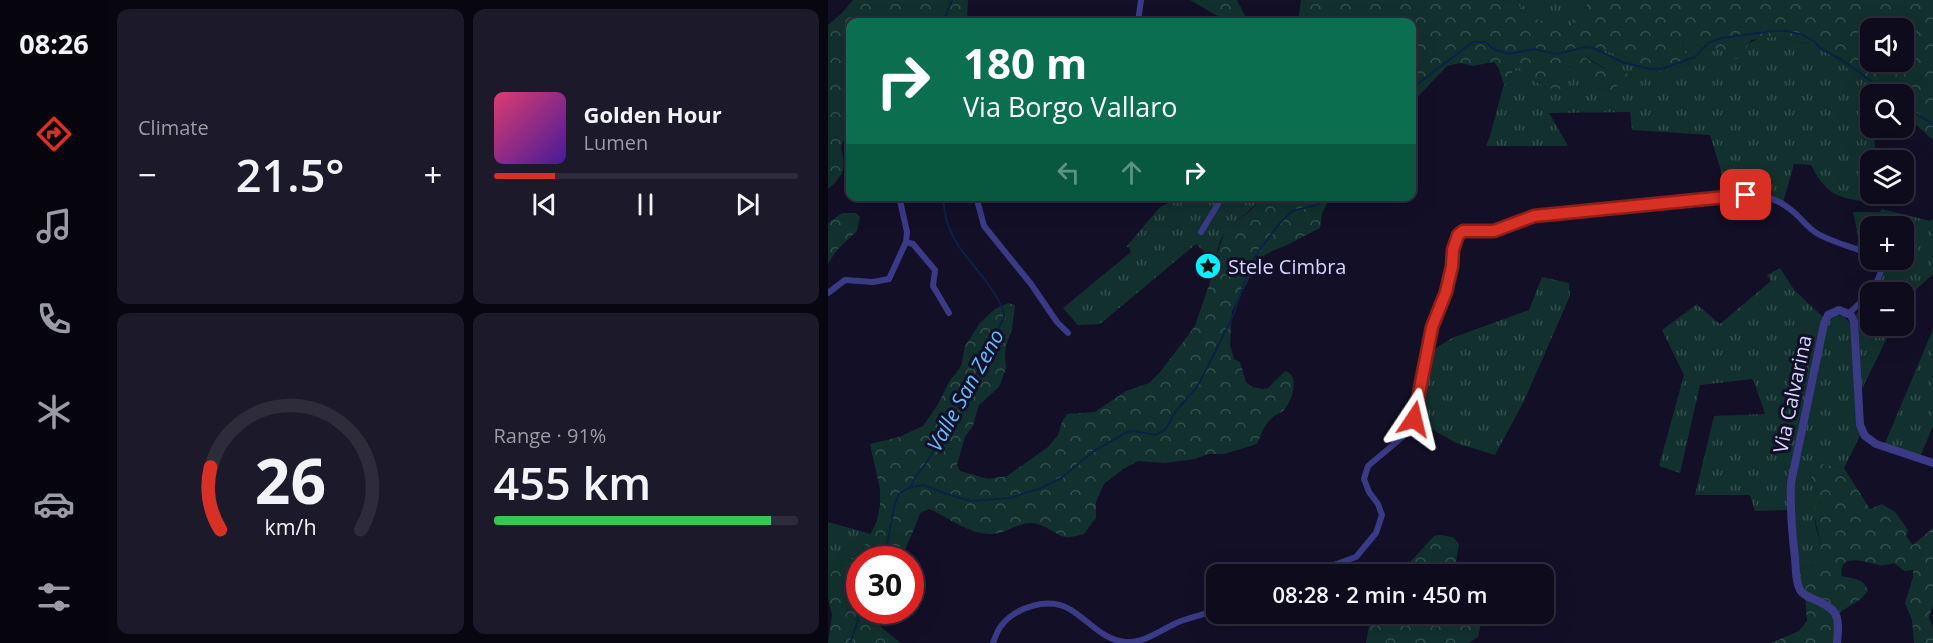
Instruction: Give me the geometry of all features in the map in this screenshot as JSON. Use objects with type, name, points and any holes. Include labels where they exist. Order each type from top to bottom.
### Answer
[{"type":"street","points":[[1139,18],[1141,0]]},
{"type":"street","points":[[1336,564],[1356,557],[1376,532],[1382,515],[1364,479],[1368,466],[1406,434],[1414,419],[1432,327],[1446,292],[1453,250],[1458,235],[1463,231],[1494,231],[1534,216],[1746,195],[1765,196],[1783,203],[1818,234],[1860,251]]},
{"type":"street","points":[[828,293],[845,280],[873,282],[889,279],[906,242],[907,232],[900,201]]},
{"type":"street","points":[[977,201],[984,226],[1031,284],[1057,322],[1068,333]]},
{"type":"street","points":[[1201,232],[1219,201]]},
{"type":"street","points":[[906,242],[913,244],[935,270],[933,286],[949,313]]},
{"type":"street","points":[[1882,270],[1881,277],[1865,299],[1848,314],[1854,322],[1860,425],[1865,436],[1876,444],[1933,463]]},
{"type":"street","name":"Via Calvarina","points":[[1837,643],[1839,628],[1837,614],[1830,606],[1805,595],[1800,590],[1797,581],[1790,510],[1791,483],[1824,324],[1828,315],[1839,310],[1848,314]]},
{"type":"street","points":[[993,643],[1000,627],[1020,610],[1043,604],[1060,605],[1070,609],[1105,636],[1114,641],[1127,643],[1140,641],[1179,622],[1206,613]]},
{"type":"green space","points":[[853,0],[968,0],[967,18],[846,18],[846,138],[841,147],[844,165],[841,175],[828,189],[828,25]]},
{"type":"green space","points":[[1190,0],[1237,0],[1246,18],[1221,18]]},
{"type":"green space","points":[[1301,0],[1502,0],[1519,6],[1546,26],[1563,33],[1579,17],[1590,0],[1933,0],[1933,140],[1914,123],[1914,84],[1868,84],[1819,46],[1775,37],[1751,40],[1739,59],[1728,57],[1720,48],[1709,50],[1684,39],[1683,49],[1690,63],[1660,72],[1635,66],[1623,56],[1596,48],[1586,58],[1609,71],[1622,71],[1629,75],[1611,91],[1599,89],[1577,69],[1567,66],[1562,76],[1563,81],[1570,87],[1554,89],[1541,85],[1517,66],[1504,85],[1494,62],[1472,66],[1461,63],[1447,66],[1416,99],[1416,18],[1299,18]]},
{"type":"green space","points":[[1502,0],[1590,0],[1579,17],[1563,33],[1546,26],[1519,6]]},
{"type":"green space","points":[[1775,37],[1819,46],[1868,84],[1860,84],[1860,138],[1874,138],[1875,150],[1860,150],[1860,200],[1839,196],[1832,192],[1818,177],[1811,165],[1794,164],[1783,203],[1771,198],[1729,197],[1710,135],[1632,130],[1630,112],[1549,113],[1568,146],[1486,146],[1503,87],[1517,66],[1545,87],[1563,81],[1562,76],[1566,66],[1577,69],[1599,89],[1611,91],[1628,75],[1622,71],[1609,71],[1586,57],[1596,48],[1623,56],[1635,66],[1660,72],[1690,63],[1683,49],[1684,39],[1709,50],[1720,48],[1728,57],[1760,38]]},
{"type":"green space","points":[[1173,201],[1257,201],[1225,233],[1220,241],[1215,262],[1196,244],[1100,324],[1078,325],[1063,308],[1131,252],[1129,247],[1126,247],[1160,207]]},
{"type":"green space","points":[[1258,201],[1333,201],[1327,203],[1322,214],[1320,228],[1265,255],[1255,267],[1232,311],[1230,345],[1234,359],[1240,362],[1246,382],[1252,387],[1268,388],[1285,371],[1290,373],[1294,383],[1292,395],[1286,407],[1269,421],[1257,444],[1224,454],[1208,454],[1195,459],[1165,463],[1138,461],[1104,484],[1096,502],[1096,518],[1084,534],[1065,537],[1035,523],[1022,524],[999,533],[981,533],[963,527],[929,509],[920,513],[907,546],[864,546],[877,521],[880,505],[880,489],[870,444],[899,437],[923,426],[961,366],[965,346],[980,323],[995,309],[1008,303],[1015,305],[1012,329],[1006,345],[1006,368],[999,387],[979,405],[973,426],[965,437],[957,465],[960,471],[988,479],[1007,476],[1048,447],[1058,435],[1067,414],[1095,412],[1126,391],[1149,383],[1161,371],[1195,326],[1225,231],[1251,210]]},
{"type":"green space","points":[[1882,209],[1910,216],[1860,216],[1860,250],[1856,248],[1859,240],[1853,212],[1879,212]]},
{"type":"green space","points":[[842,213],[856,213],[860,217],[857,231],[836,251],[828,264],[828,223]]},
{"type":"green space","points":[[1914,217],[1930,221],[1933,219],[1933,274],[1914,292],[1914,282],[1877,282],[1881,277],[1880,270],[1914,270]]},
{"type":"green space","points":[[1780,268],[1795,291],[1824,318],[1832,314],[1844,316],[1851,325],[1860,308],[1860,336],[1888,336],[1855,403],[1861,434],[1844,468],[1816,463],[1810,476],[1821,498],[1815,523],[1821,545],[1818,558],[1813,565],[1796,570],[1790,510],[1755,511],[1750,495],[1695,495],[1714,416],[1765,414],[1753,379],[1700,385],[1680,473],[1659,466],[1684,375],[1662,330],[1697,304],[1720,324],[1771,281],[1767,275]]},
{"type":"green space","points":[[1542,277],[1569,283],[1570,296],[1524,401],[1495,455],[1456,443],[1414,419],[1425,355],[1452,338],[1529,310]]},
{"type":"green space","points":[[1933,329],[1933,426],[1920,457],[1883,448]]},
{"type":"green space","points":[[1816,463],[1844,468],[1870,509],[1882,504],[1895,512],[1908,530],[1906,536],[1913,545],[1933,528],[1933,604],[1929,617],[1933,629],[1933,643],[1914,643],[1912,620],[1905,603],[1913,570],[1904,571],[1894,563],[1881,565],[1854,560],[1844,563],[1842,576],[1861,581],[1868,591],[1861,599],[1837,614],[1837,643],[1771,643],[1799,631],[1807,621],[1805,595],[1796,570],[1813,565],[1820,550],[1815,514],[1820,498],[1811,479],[1812,469]]},
{"type":"green space","points":[[828,522],[871,534],[865,546],[846,546],[846,562],[833,571],[828,579]]},
{"type":"green space","points":[[1434,536],[1453,537],[1459,544],[1456,564],[1408,564]]},
{"type":"green space","points":[[846,562],[846,624],[879,624],[901,643],[828,643],[832,615],[828,599],[828,579],[833,571]]},
{"type":"green space","points":[[1369,624],[1481,624],[1478,637],[1469,643],[1366,643]]},
{"type":"waterway","name":"Valle San Zeno","points":[[945,18],[952,0]]},
{"type":"waterway","name":"Valle San Zeno","points":[[1416,85],[1473,42],[1486,42],[1493,49],[1509,54],[1534,49],[1557,54],[1585,47],[1593,48],[1624,63],[1651,69],[1664,68],[1695,57],[1708,43],[1721,38],[1773,31],[1787,31],[1803,35],[1875,84]]},
{"type":"waterway","name":"Valle San Zeno","points":[[1914,112],[1933,125]]},
{"type":"waterway","name":"Valle San Zeno","points":[[911,487],[984,361],[986,350],[1004,318],[1003,310],[993,291],[958,245],[946,216],[944,201]]},
{"type":"waterway","name":"Valle San Zeno","points":[[886,546],[895,503],[899,494],[908,488],[923,485],[971,501],[1010,498],[1041,488],[1061,478],[1094,451],[1127,432],[1155,435],[1165,430],[1176,411],[1197,387],[1207,368],[1233,316],[1250,266],[1260,249],[1292,211],[1317,205],[1323,201]]},
{"type":"waterway","name":"Valle San Zeno","points":[[850,643],[857,624]]},
{"type":"place","name":"Stele Cimbra","points":[[1208,266]]},
{"type":"route","points":[[1414,419],[1432,327],[1446,292],[1453,250],[1458,235],[1463,231],[1494,231],[1518,220],[1534,216],[1746,195]]}]
